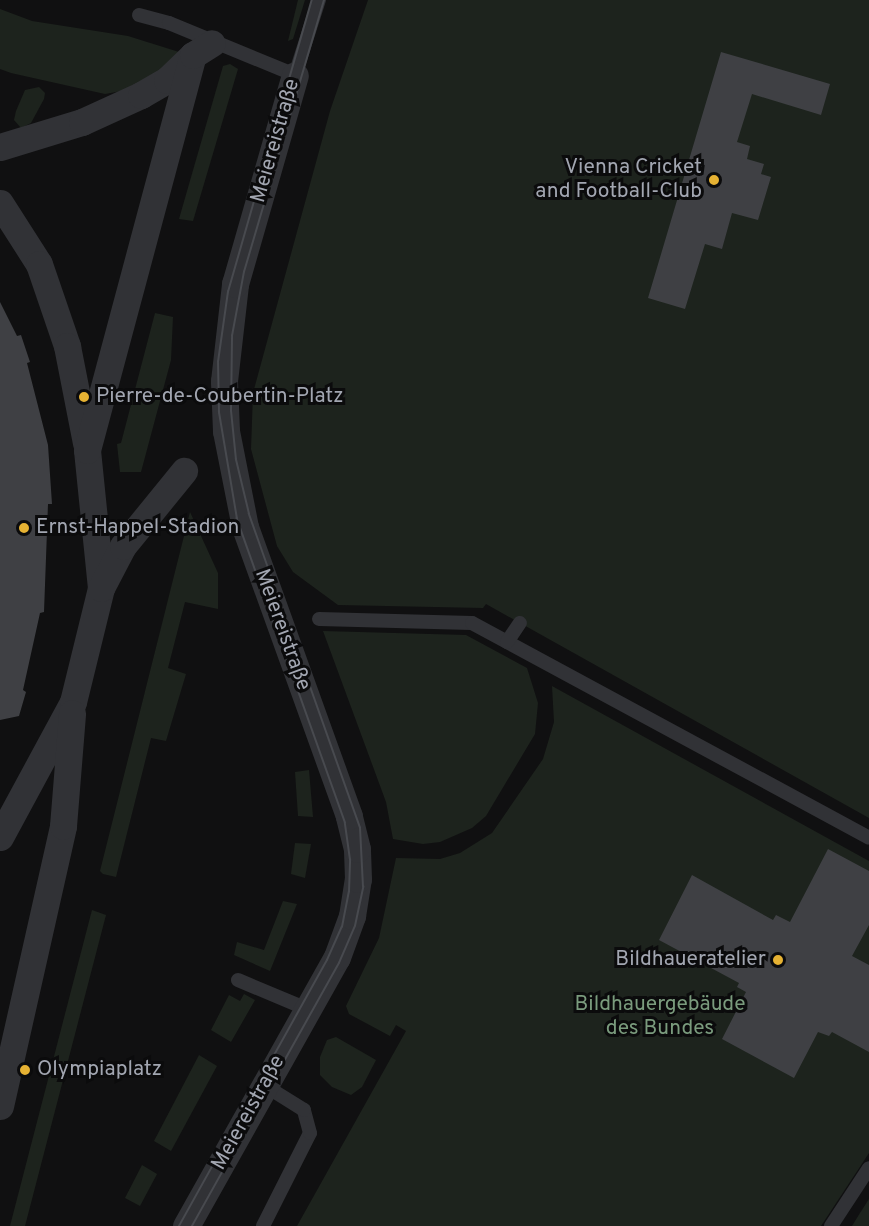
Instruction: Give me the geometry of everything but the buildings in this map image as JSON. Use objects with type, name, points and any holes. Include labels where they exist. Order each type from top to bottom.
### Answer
[{"type":"street","points":[[0,147],[82,122],[141,95],[166,80],[203,49]]},
{"type":"street","points":[[87,450],[203,49]]},
{"type":"street","name":"Meiereistraße","points":[[186,1226],[336,957],[352,916],[358,879],[357,849],[349,816],[245,527],[232,475],[224,381],[235,284],[295,75]]},
{"type":"street","points":[[0,203],[39,264],[67,346],[87,450],[101,588]]},
{"type":"street","points":[[0,1106],[63,825],[73,702],[101,588],[123,546],[184,471]]},
{"type":"street","points":[[0,837],[73,702]]},
{"type":"lane","name":"Meiereistraße","points":[[295,75],[319,0]]},
{"type":"lane","points":[[139,15],[169,23],[203,49],[295,75]]},
{"type":"lane","points":[[319,619],[472,622],[869,838]]},
{"type":"lane","points":[[507,642],[520,623]]},
{"type":"lane","points":[[238,980],[307,1009]]},
{"type":"lane","points":[[263,1226],[310,1133],[304,1110],[264,1085]]},
{"type":"lane","points":[[831,1226],[869,1168]]},
{"type":"green space","points":[[298,0],[305,0],[293,39],[288,41]]},
{"type":"green space","points":[[368,0],[869,0],[869,818],[486,604],[483,608],[338,605],[293,572],[277,546],[251,449],[253,393],[330,111]]},
{"type":"green space","points":[[0,9],[32,21],[128,36],[179,52],[178,58],[133,89],[105,94],[11,73],[0,69]]},
{"type":"green space","points":[[230,64],[238,69],[193,221],[179,219],[223,66]]},
{"type":"green space","points":[[39,87],[45,93],[44,99],[31,123],[21,128],[14,120],[25,90]]},
{"type":"green space","points":[[155,313],[173,317],[171,360],[141,472],[120,472],[117,444],[121,443]]},
{"type":"green space","points":[[190,512],[218,573],[218,609],[185,602],[168,668],[186,674],[166,741],[151,738],[116,877],[100,871]]},
{"type":"green space","points":[[323,631],[466,635],[527,668],[538,703],[535,734],[486,816],[472,828],[440,842],[423,844],[393,839],[386,802]]},
{"type":"green space","name":"Bildhauergebäude des Bundes","points":[[552,686],[869,861],[869,1153],[821,1226],[297,1226],[406,1031],[396,1025],[390,1036],[349,1014],[346,1006],[379,938],[396,858],[440,859],[460,853],[492,833],[543,759],[554,722]]},
{"type":"green space","points":[[309,770],[313,817],[298,816],[295,772]]},
{"type":"green space","points":[[295,843],[311,844],[305,878],[291,874]]},
{"type":"green space","points":[[283,901],[297,904],[270,971],[234,955],[237,942],[264,950]]},
{"type":"green space","points":[[92,910],[106,915],[25,1226],[10,1226]]},
{"type":"green space","points":[[244,994],[255,1000],[231,1042],[211,1030],[229,995],[240,1001]]},
{"type":"green space","points":[[336,1037],[376,1060],[362,1087],[351,1095],[332,1087],[320,1075],[320,1057],[327,1040]]},
{"type":"green space","points":[[199,1055],[217,1066],[171,1151],[154,1141]]},
{"type":"green space","points":[[142,1165],[157,1174],[140,1206],[125,1198]]},
{"type":"green space","points":[[869,1199],[869,1226],[852,1226],[860,1213]]},
{"type":"tram line","points":[[179,1226],[327,960],[342,927],[349,892],[350,860],[345,823],[237,519],[219,413],[218,362],[228,292],[312,0]]},
{"type":"tram line","points":[[192,1226],[339,963],[355,926],[363,887],[360,828],[249,514],[236,460],[231,411],[232,336],[244,272],[324,0]]},
{"type":"place","name":"Vienna Cricket and Football-Club","points":[[714,180]]},
{"type":"place","name":"Pierre-de-Coubertin-Platz","points":[[84,397]]},
{"type":"place","name":"Ernst-Happel-Stadion","points":[[24,528]]},
{"type":"place","name":"Bildhaueratelier","points":[[778,960]]},
{"type":"place","name":"Olympiaplatz","points":[[25,1070]]}]
